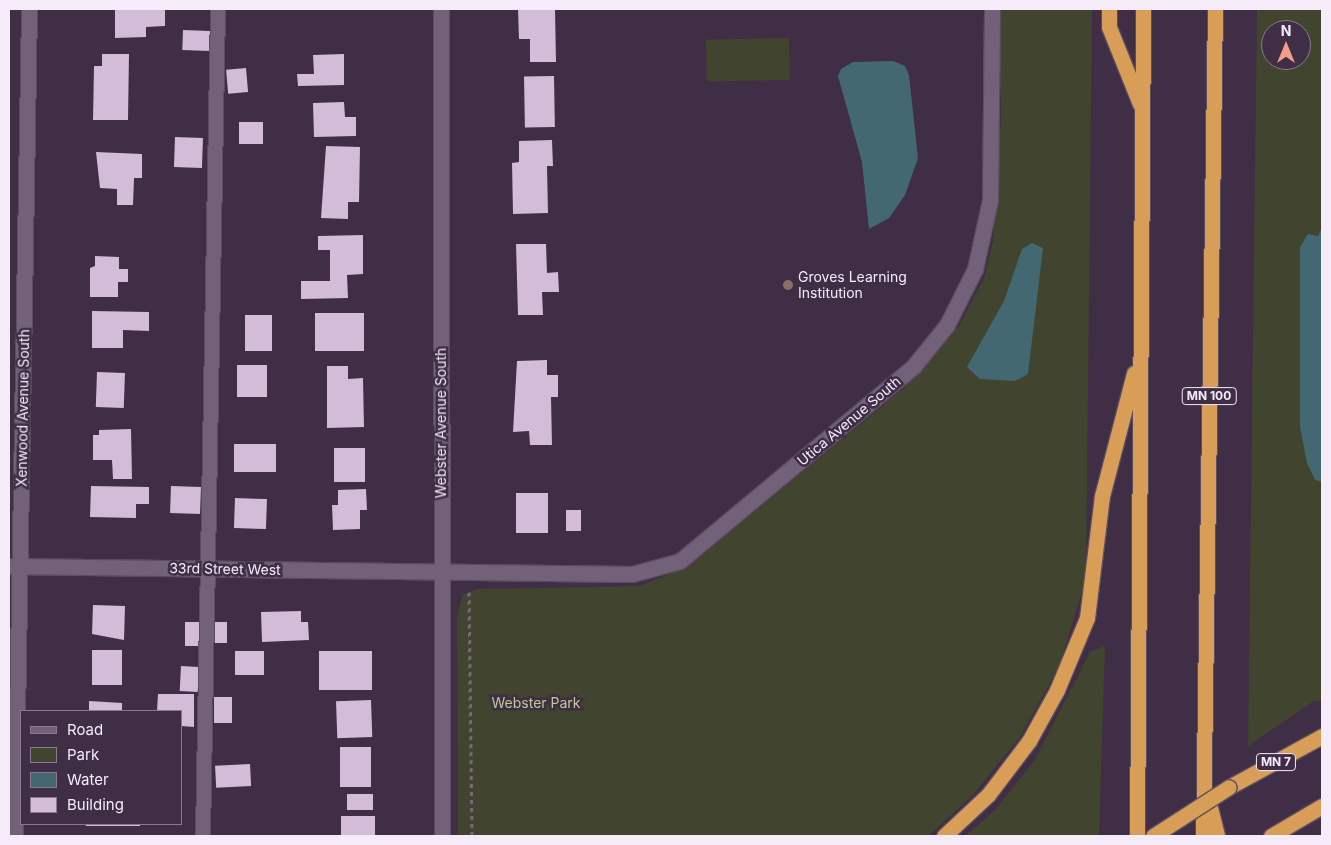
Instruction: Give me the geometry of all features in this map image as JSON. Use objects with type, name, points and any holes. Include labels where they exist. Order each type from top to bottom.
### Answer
[{"type":"highway","points":[[1109,9],[1109,27],[1142,109]]},
{"type":"highway","points":[[1137,836],[1143,9]]},
{"type":"highway","name":"MN 100","points":[[1204,836],[1214,9]]},
{"type":"highway","points":[[944,836],[988,795],[1029,741],[1076,645],[1087,618],[1096,568],[1102,496],[1140,350]]},
{"type":"highway","name":"MN 7","points":[[1153,836],[1322,736]]},
{"type":"highway","points":[[1205,782],[1217,836]]},
{"type":"highway","points":[[1271,836],[1322,806]]},
{"type":"street","name":"Xenwood Avenue South","points":[[15,836],[14,566],[29,9]]},
{"type":"street","name":"Webster Avenue South","points":[[442,9],[440,572],[442,836]]},
{"type":"street","name":"Utica Avenue South","points":[[440,572],[632,574],[680,561],[913,367],[947,325],[983,240],[990,200],[992,9]]},
{"type":"street","name":"33rd Street West","points":[[14,566],[440,572]]},
{"type":"lane","points":[[204,836],[218,9]]},
{"type":"path","points":[[468,573],[472,836]]},
{"type":"green space","name":"Webster Park","points":[[1000,9],[1092,9],[1086,579],[1059,667],[1020,737],[973,795],[928,836],[458,836],[457,619],[462,595],[476,589],[640,586],[690,565],[904,388],[959,326],[984,278],[993,242],[1001,117]]},
{"type":"green space","points":[[1257,9],[1322,9],[1322,228],[1318,236],[1300,247],[1300,426],[1315,480],[1322,482],[1322,701],[1314,701],[1248,746]]},
{"type":"green space","points":[[789,38],[790,80],[707,81],[706,39]]},
{"type":"green space","points":[[1105,646],[1099,836],[965,836],[994,811],[1034,761],[1090,652]]},
{"type":"water","points":[[893,61],[905,66],[909,75],[918,158],[905,195],[889,218],[869,229],[862,162],[838,76],[841,69],[853,62]]},
{"type":"water","points":[[1322,227],[1322,482],[1315,480],[1307,463],[1300,427],[1300,247],[1308,234],[1318,236]]},
{"type":"water","points":[[1032,243],[1043,248],[1028,374],[1015,381],[980,379],[967,367],[1004,301],[1022,249]]},
{"type":"building","points":[[115,9],[165,9],[165,26],[146,27],[146,37],[115,38]]},
{"type":"building","points":[[518,9],[555,9],[556,62],[530,62],[530,39],[519,39]]},
{"type":"building","points":[[183,30],[210,31],[209,51],[182,50]]},
{"type":"building","points":[[102,54],[129,54],[128,120],[93,120],[94,66],[102,66]]},
{"type":"building","points":[[344,54],[344,85],[298,86],[297,74],[314,74],[313,55]]},
{"type":"building","points":[[246,68],[248,92],[228,94],[226,70]]},
{"type":"building","points":[[554,76],[555,127],[525,128],[524,77]]},
{"type":"building","points":[[344,102],[345,117],[356,117],[356,136],[314,137],[313,103]]},
{"type":"building","points":[[239,122],[263,122],[263,144],[239,144]]},
{"type":"building","points":[[175,137],[203,138],[202,168],[174,167]]},
{"type":"building","points":[[552,140],[553,166],[547,166],[548,213],[513,214],[512,163],[519,162],[519,141]]},
{"type":"building","points":[[326,146],[360,147],[359,202],[348,202],[348,219],[321,218]]},
{"type":"building","points":[[96,152],[142,154],[142,178],[134,178],[133,205],[117,205],[117,189],[100,188]]},
{"type":"building","points":[[363,235],[363,274],[347,275],[348,298],[301,299],[301,281],[330,281],[330,250],[318,250],[318,236]]},
{"type":"building","points":[[516,244],[546,244],[547,273],[558,272],[559,292],[542,292],[543,315],[518,315]]},
{"type":"building","points":[[95,256],[119,257],[119,269],[128,269],[128,282],[118,282],[118,297],[90,297],[90,268],[95,266]]},
{"type":"building","points":[[92,311],[149,312],[149,331],[123,330],[123,348],[92,348]]},
{"type":"building","points":[[315,313],[364,313],[364,351],[315,351]]},
{"type":"building","points":[[245,315],[272,315],[272,351],[245,351]]},
{"type":"building","points":[[547,360],[547,375],[558,375],[558,397],[551,397],[552,445],[530,445],[529,431],[513,432],[517,361]]},
{"type":"building","points":[[237,365],[267,365],[267,397],[237,397]]},
{"type":"building","points":[[327,366],[348,366],[348,379],[363,378],[364,427],[327,428]]},
{"type":"building","points":[[97,372],[125,373],[124,408],[96,407]]},
{"type":"building","points":[[131,429],[132,479],[113,479],[112,460],[93,460],[93,435],[99,435],[99,430]]},
{"type":"building","points":[[234,444],[276,444],[276,472],[234,472]]},
{"type":"building","points":[[334,448],[365,448],[365,482],[334,482]]},
{"type":"building","points":[[91,486],[149,487],[149,504],[136,504],[136,518],[90,517]]},
{"type":"building","points":[[171,486],[201,487],[200,514],[170,513]]},
{"type":"building","points":[[366,489],[367,510],[360,510],[360,529],[333,530],[332,505],[338,505],[338,490]]},
{"type":"building","points":[[516,493],[548,493],[548,533],[516,533]]},
{"type":"building","points":[[235,498],[267,499],[266,529],[234,528]]},
{"type":"building","points":[[566,510],[581,510],[581,531],[566,531]]},
{"type":"building","points":[[93,605],[125,606],[124,640],[92,634]]},
{"type":"building","points":[[301,611],[301,622],[308,622],[309,640],[262,642],[261,612]]},
{"type":"building","points":[[185,622],[201,622],[201,646],[185,646]]},
{"type":"building","points":[[213,622],[227,622],[227,643],[213,643]]},
{"type":"building","points":[[92,650],[122,650],[122,685],[92,685]]},
{"type":"building","points":[[235,651],[264,651],[264,675],[235,675]]},
{"type":"building","points":[[319,651],[372,651],[372,690],[319,690]]},
{"type":"building","points":[[181,666],[199,667],[198,692],[180,691]]},
{"type":"building","points":[[158,694],[194,694],[194,727],[182,726],[182,710],[157,710]]},
{"type":"building","points":[[214,697],[232,697],[232,723],[214,723]]},
{"type":"building","points":[[371,700],[372,737],[337,738],[336,701]]},
{"type":"building","points":[[89,701],[122,703],[122,710],[89,710]]},
{"type":"building","points":[[340,747],[371,747],[371,787],[340,787]]},
{"type":"building","points":[[250,764],[251,786],[216,788],[215,766]]},
{"type":"building","points":[[347,794],[373,794],[373,810],[347,810]]},
{"type":"building","points":[[341,816],[375,816],[375,836],[341,836]]},
{"type":"building","points":[[86,825],[140,825],[140,826]]},
{"type":"place","name":"Groves Learning Institution","points":[[788,285]]}]
